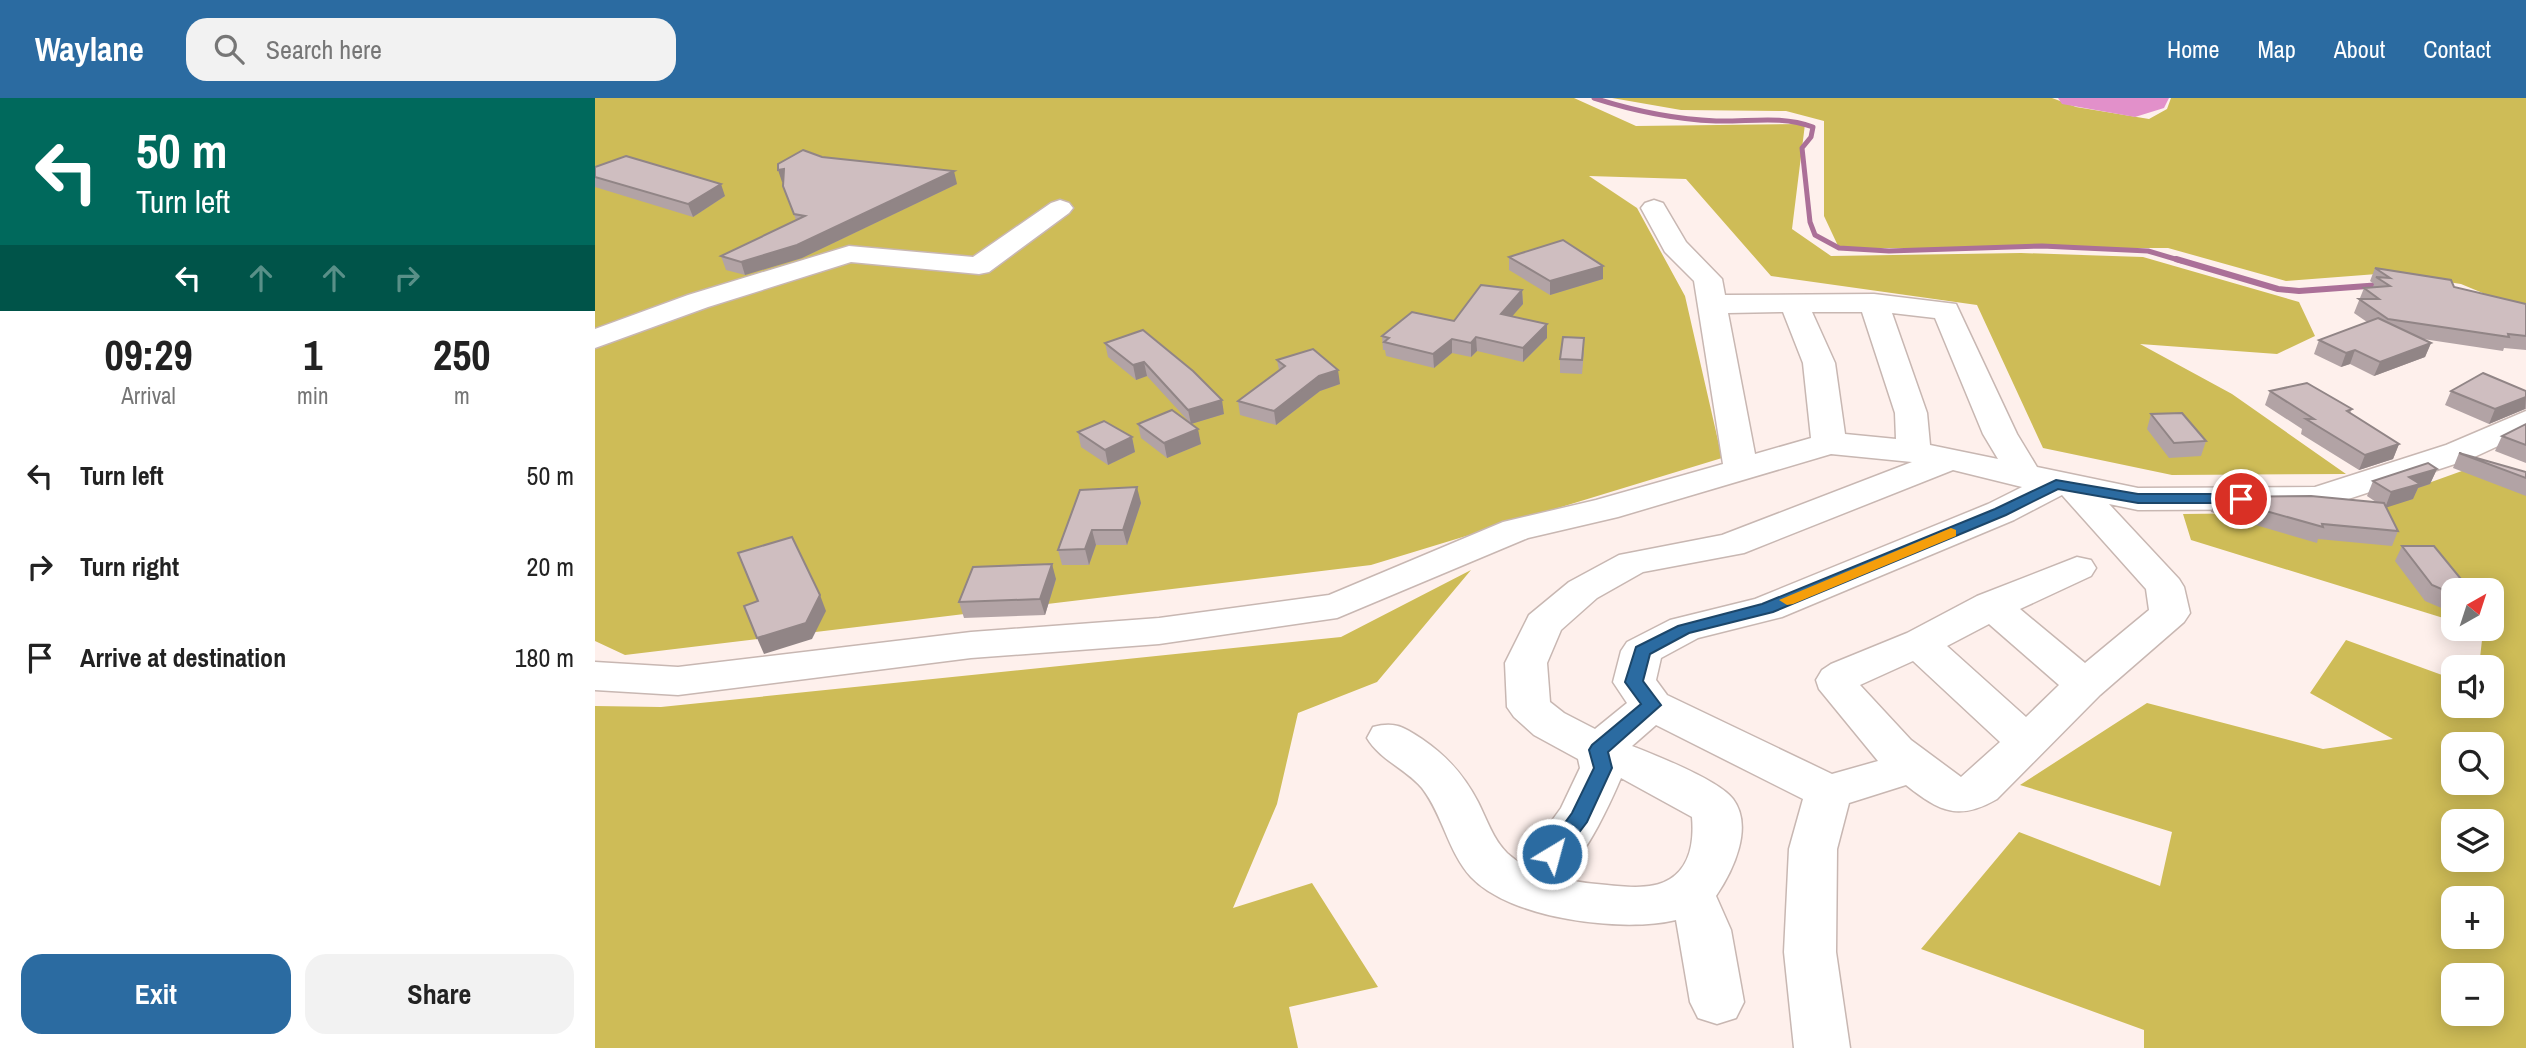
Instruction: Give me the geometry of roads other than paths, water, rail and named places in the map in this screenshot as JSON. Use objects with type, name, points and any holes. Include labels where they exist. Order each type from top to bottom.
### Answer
[{"type":"street","points":[[595,339],[698,301],[849,254],[965,267],[979,266],[1059,208]]},
{"type":"street","points":[[1654,208],[1675,246],[1708,279],[1741,470]]},
{"type":"street","points":[[1794,303],[1819,363],[1829,444]]},
{"type":"street","points":[[1712,304],[1874,303],[1946,310],[2000,434],[2165,587],[2171,612],[2085,685],[1981,787],[1963,797],[1944,791],[1914,767],[1849,701],[1837,680],[1849,672],[1919,643],[1991,605],[2077,568]]},
{"type":"street","points":[[1874,303],[1911,413],[1930,457]]},
{"type":"street","points":[[595,676],[678,681],[971,645],[1159,631],[1337,606],[1516,530],[1605,509],[1829,444],[1865,445],[2138,499],[2318,498],[2458,452],[2526,421]]},
{"type":"street","points":[[2458,452],[2503,468]]},
{"type":"street","points":[[1389,738],[1439,777],[1458,809],[1467,838],[1499,874],[1525,890],[1569,901],[1631,906],[1668,902],[1690,893],[1710,863],[1719,833],[1715,809],[1692,793],[1598,750],[1549,724],[1529,707],[1526,663],[1543,624],[1583,590],[1632,563],[1731,545],[1930,457]]},
{"type":"street","points":[[1914,767],[1828,792],[1652,705],[1634,682],[1642,651],[1683,629],[1767,608],[2001,512],[2051,483]]},
{"type":"street","points":[[1605,509],[1632,563]]},
{"type":"street","points":[[1991,605],[2085,685]]},
{"type":"street","points":[[1919,643],[2027,742]]},
{"type":"street","points":[[1598,750],[1652,705]]},
{"type":"street","points":[[1552,854],[1580,817],[1603,768],[1598,750]]},
{"type":"street","points":[[1822,1048],[1810,952],[1814,849],[1828,792]]},
{"type":"street","points":[[1690,893],[1705,930],[1717,1002]]},
{"type":"waterway","points":[[1594,98],[1669,116],[1716,121],[1777,120],[1813,127],[1811,137],[1802,148],[1810,222],[1815,235],[1839,248],[1889,251],[2042,246],[2148,251],[2182,261]]},
{"type":"waterway","points":[[2072,98],[2135,109],[2154,102],[2155,98]]},
{"type":"waterway","points":[[2176,259],[2278,289],[2299,291],[2381,285]]}]
